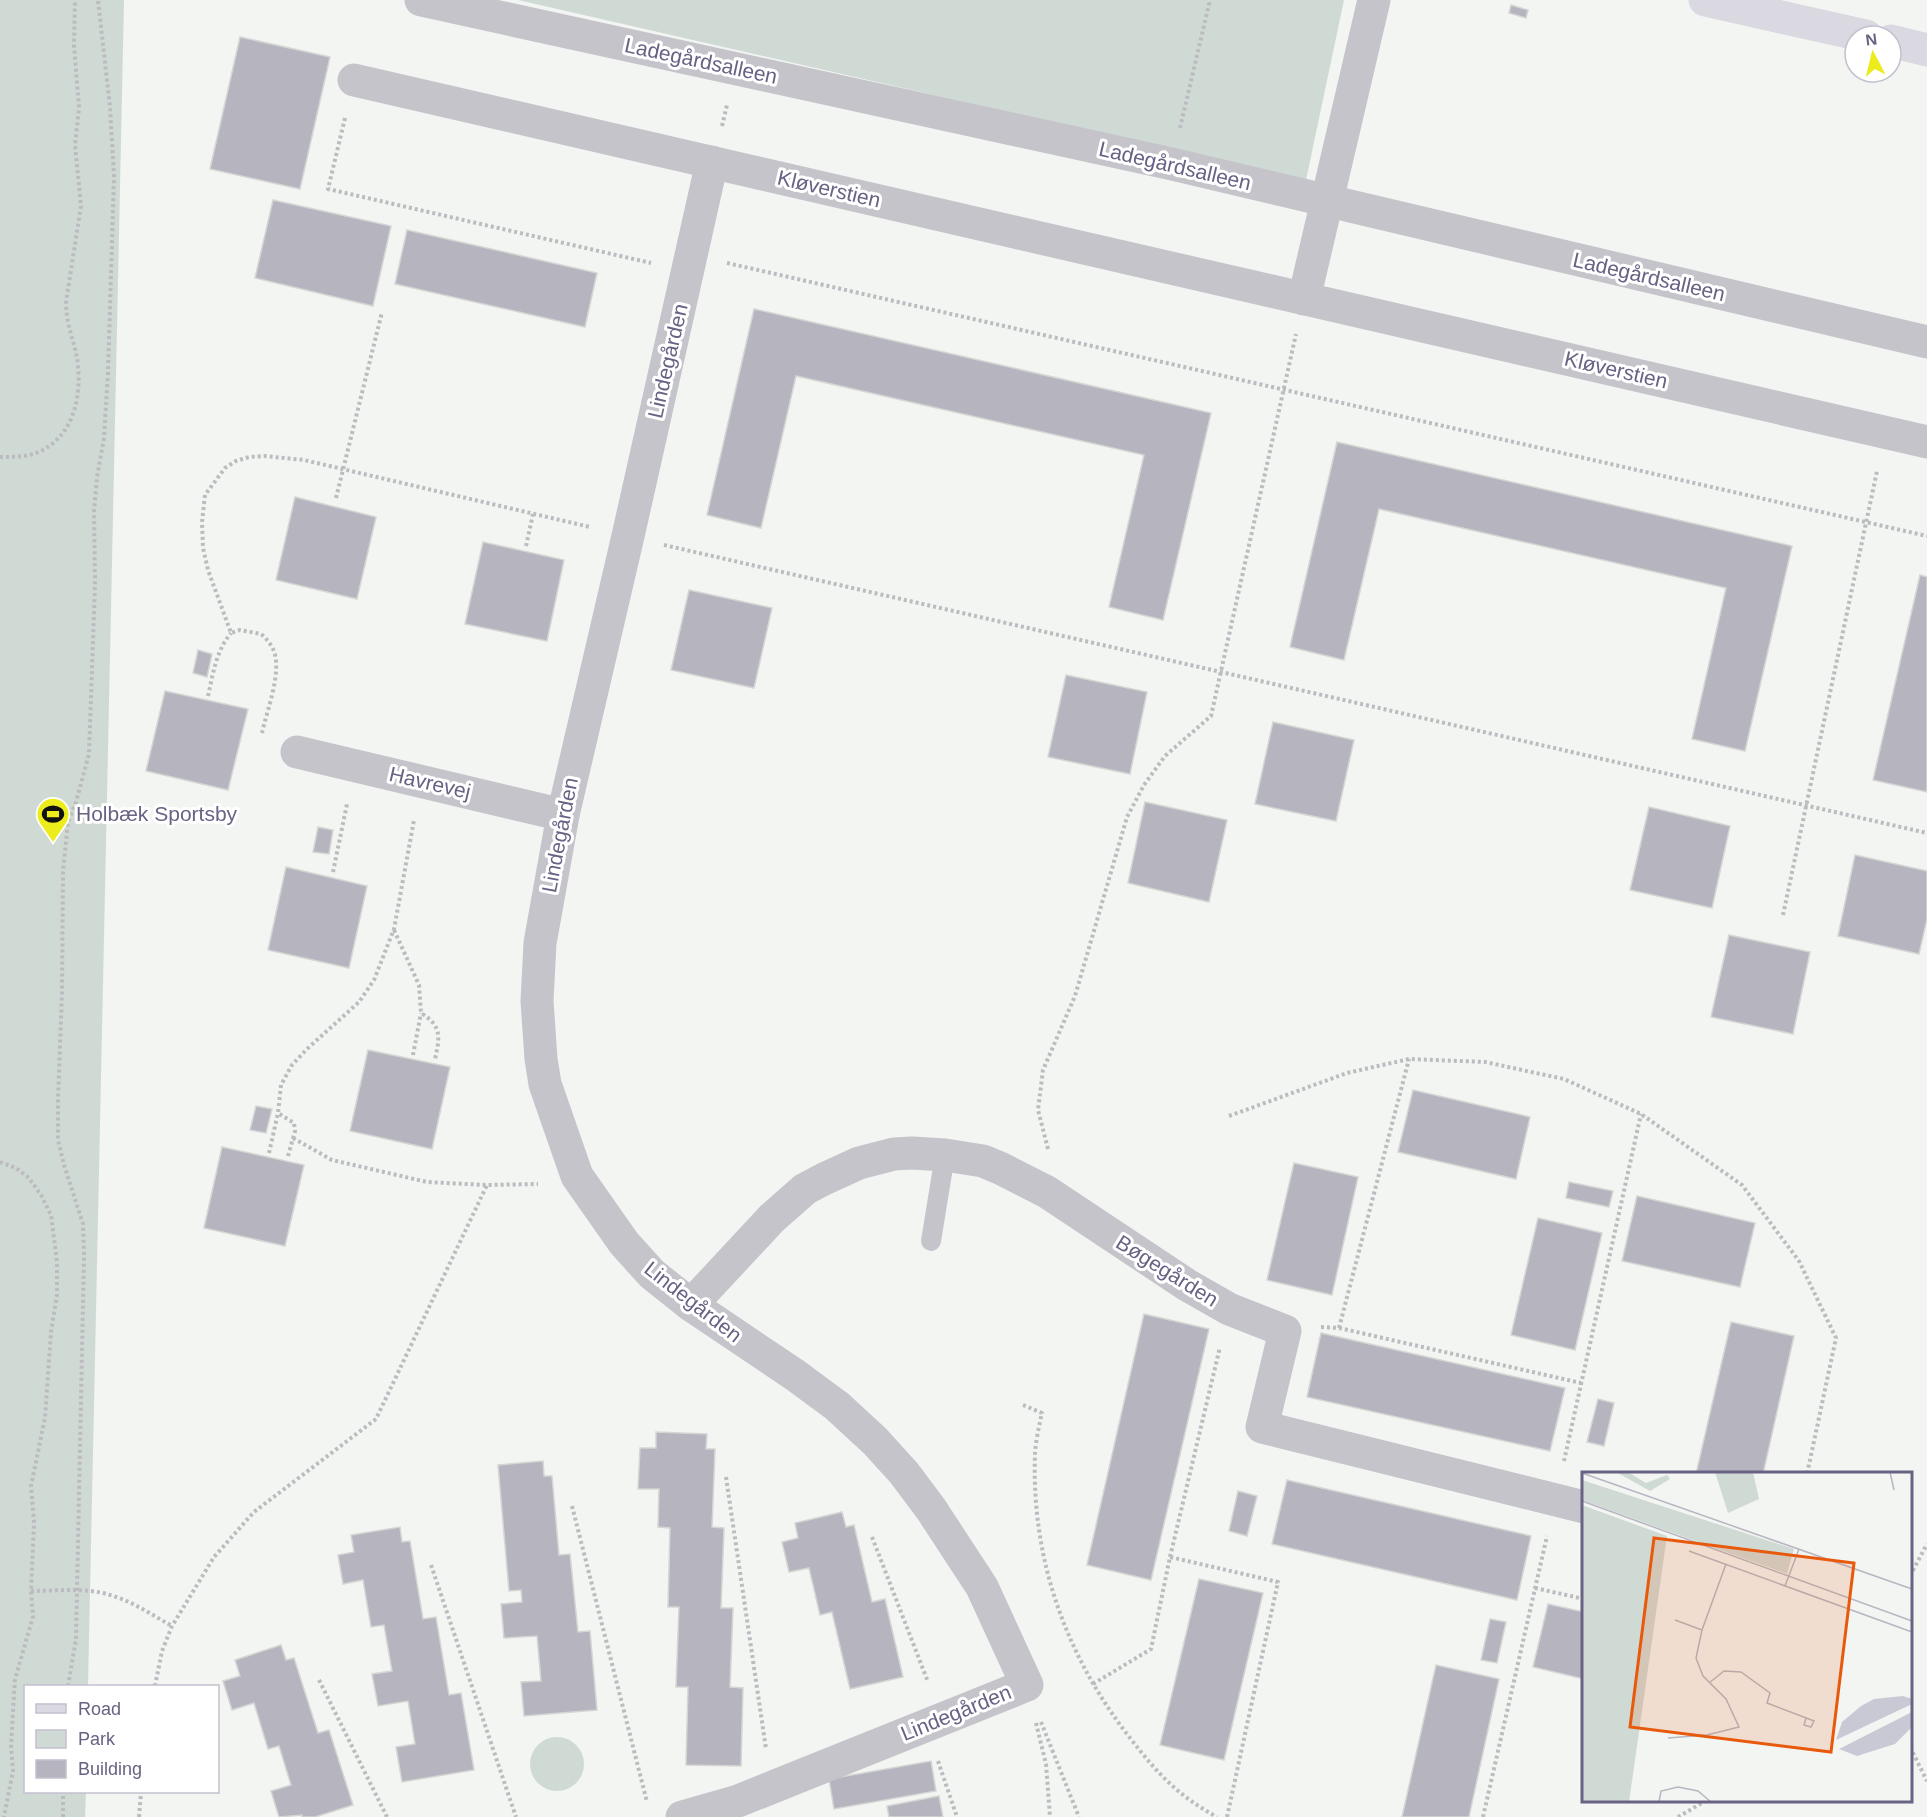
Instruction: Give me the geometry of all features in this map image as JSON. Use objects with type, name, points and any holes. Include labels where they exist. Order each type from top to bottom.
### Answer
[{"type":"street","name":"Ladegårdsalleen","points":[[422,0],[1172,164],[1927,342]]},
{"type":"street","points":[[1304,299],[1374,0]]},
{"type":"street","points":[[1705,0],[1843,31]]},
{"type":"street","points":[[1903,45],[1927,50]]},
{"type":"street","name":"Kløverstien","points":[[354,80],[1927,442]]},
{"type":"street","name":"Lindegården","points":[[682,1817],[738,1801],[1027,1685],[982,1587],[931,1509],[904,1473],[875,1441],[837,1406],[795,1374],[691,1305],[652,1274],[624,1243],[577,1176],[545,1084],[537,1000],[540,943],[563,815],[712,162]]},
{"type":"street","name":"Havrevej","points":[[297,752],[563,815]]},
{"type":"street","name":"Bøgegården","points":[[691,1305],[772,1218],[814,1184],[842,1170],[877,1157],[912,1153],[983,1161],[1047,1192],[1187,1285],[1229,1309],[1284,1331]]},
{"type":"street","points":[[1284,1331],[1262,1427],[1569,1504]]},
{"type":"lane","points":[[931,1241],[945,1155]]},
{"type":"path","points":[[0,457],[21,457],[41,452],[58,440],[69,426],[79,388],[78,366],[66,318],[66,302],[81,206],[75,145],[79,108],[74,45],[75,0]]},
{"type":"path","points":[[68,1685],[76,1639],[84,1310],[83,1224],[58,1140],[58,1110],[63,872],[68,822],[89,754],[95,584],[94,511],[104,438],[108,373],[114,176],[110,107],[98,0]]},
{"type":"path","points":[[1172,164],[1210,0]]},
{"type":"path","points":[[712,162],[736,69]]},
{"type":"path","points":[[354,80],[328,189],[1284,389],[1927,536]]},
{"type":"path","points":[[1037,1187],[1048,1172],[1051,1163],[1038,1110],[1043,1070],[1075,996],[1127,817],[1144,785],[1165,756],[1211,716],[1304,299]]},
{"type":"path","points":[[336,498],[382,312]]},
{"type":"path","points":[[1783,915],[1886,432]]},
{"type":"path","points":[[231,633],[208,570],[203,548],[205,495],[225,468],[249,457],[264,456],[304,460],[1927,833]]},
{"type":"path","points":[[526,546],[533,514]]},
{"type":"path","points":[[208,696],[218,653],[224,641],[231,633],[240,630],[261,634],[273,648],[276,656],[276,674],[261,735],[285,744],[297,752]]},
{"type":"path","points":[[333,872],[355,765]]},
{"type":"path","points":[[269,1153],[278,1113],[281,1085],[292,1065],[307,1048],[359,1002],[374,980],[394,929],[422,781]]},
{"type":"path","points":[[394,929],[419,985],[421,1013],[412,1055]]},
{"type":"path","points":[[421,1013],[431,1019],[438,1029],[435,1059]]},
{"type":"path","points":[[1339,1328],[1409,1059]]},
{"type":"path","points":[[1229,1116],[1347,1073],[1409,1059],[1485,1062],[1564,1079],[1641,1114],[1742,1185],[1799,1261],[1836,1338],[1807,1472]]},
{"type":"path","points":[[278,1113],[294,1123],[288,1156]]},
{"type":"path","points":[[1483,1817],[1535,1588],[1569,1504],[1581,1383],[1641,1114]]},
{"type":"path","points":[[293,1138],[332,1160],[427,1182],[487,1185],[552,1183],[577,1176]]},
{"type":"path","points":[[0,1162],[16,1168],[29,1178],[41,1195],[51,1215],[57,1262],[57,1295],[51,1332],[45,1418],[31,1486],[34,1522],[31,1591],[33,1617],[15,1680],[11,1745],[13,1771],[4,1817]]},
{"type":"path","points":[[155,1685],[162,1651],[172,1626],[214,1557],[254,1512],[376,1419],[487,1185]]},
{"type":"path","points":[[1093,1684],[1151,1649],[1170,1557],[1229,1309]]},
{"type":"path","points":[[1284,1331],[1311,1326],[1339,1328],[1581,1383]]},
{"type":"path","points":[[1023,1405],[1042,1413],[1035,1452],[1037,1514],[1053,1596],[1078,1657],[1106,1707],[1160,1776],[1195,1805],[1217,1817]]},
{"type":"path","points":[[726,1477],[771,1787]]},
{"type":"path","points":[[572,1506],[647,1806]]},
{"type":"path","points":[[872,1538],[934,1722],[957,1817]]},
{"type":"path","points":[[1912,1574],[1927,1544]]},
{"type":"path","points":[[1170,1557],[1278,1582],[1227,1817]]},
{"type":"path","points":[[431,1565],[516,1817]]},
{"type":"path","points":[[1535,1588],[1582,1599]]},
{"type":"path","points":[[31,1591],[109,1594],[141,1608],[172,1626]]},
{"type":"path","points":[[319,1680],[387,1817]]},
{"type":"path","points":[[1027,1685],[1046,1764],[1050,1817]]},
{"type":"path","points":[[1027,1685],[1078,1817]]},
{"type":"path","points":[[1912,1749],[1926,1778]]},
{"type":"path","points":[[63,1793],[63,1817]]},
{"type":"path","points":[[139,1817],[141,1793]]},
{"type":"path","points":[[1678,1817],[1704,1802]]},
{"type":"green space","name":"Holbæk Sportsby","points":[[0,0],[124,0],[88,1685],[24,1685],[24,1793],[86,1793],[85,1817],[0,1817]]},
{"type":"green space","points":[[518,0],[1344,0],[1306,180]]},
{"type":"green space","points":[[557,1737],[567,1739],[576,1745],[582,1754],[584,1764],[582,1774],[576,1783],[567,1789],[557,1791],[547,1789],[538,1783],[532,1774],[530,1764],[532,1754],[538,1745],[547,1739]]},
{"type":"building","points":[[1511,5],[1528,10],[1526,18],[1509,13]]},
{"type":"building","points":[[240,37],[330,57],[300,189],[210,169]]},
{"type":"building","points":[[273,200],[391,226],[373,306],[255,278]]},
{"type":"building","points":[[407,230],[597,273],[585,327],[395,284]]},
{"type":"building","points":[[754,309],[1211,413],[1163,620],[1109,607],[1144,455],[796,376],[761,528],[707,515]]},
{"type":"building","points":[[1337,442],[1792,546],[1745,751],[1692,739],[1726,588],[1379,509],[1344,660],[1290,647]]},
{"type":"building","points":[[295,497],[376,517],[357,599],[276,580]]},
{"type":"building","points":[[483,542],[564,560],[547,641],[465,624]]},
{"type":"building","points":[[1920,575],[1927,577],[1927,792],[1873,780]]},
{"type":"building","points":[[689,590],[772,608],[754,688],[671,670]]},
{"type":"building","points":[[198,650],[212,654],[207,677],[193,673]]},
{"type":"building","points":[[1066,675],[1147,692],[1130,774],[1048,757]]},
{"type":"building","points":[[165,691],[248,709],[228,790],[146,771]]},
{"type":"building","points":[[1273,722],[1354,740],[1336,821],[1255,804]]},
{"type":"building","points":[[1145,802],[1227,820],[1209,902],[1128,883]]},
{"type":"building","points":[[1649,807],[1730,826],[1712,908],[1630,890]]},
{"type":"building","points":[[318,827],[333,830],[329,854],[313,852]]},
{"type":"building","points":[[1855,855],[1927,871],[1927,919],[1919,954],[1838,936]]},
{"type":"building","points":[[286,867],[367,886],[349,968],[268,950]]},
{"type":"building","points":[[1729,935],[1810,952],[1793,1034],[1711,1017]]},
{"type":"building","points":[[368,1050],[450,1067],[432,1149],[350,1131]]},
{"type":"building","points":[[1413,1090],[1530,1117],[1516,1179],[1398,1152]]},
{"type":"building","points":[[256,1106],[272,1109],[266,1133],[250,1130]]},
{"type":"building","points":[[222,1147],[304,1165],[285,1246],[204,1228]]},
{"type":"building","points":[[1294,1163],[1358,1177],[1332,1295],[1267,1280]]},
{"type":"building","points":[[1569,1182],[1613,1191],[1609,1207],[1566,1198]]},
{"type":"building","points":[[1637,1196],[1755,1223],[1740,1287],[1622,1261]]},
{"type":"building","points":[[1538,1218],[1602,1233],[1575,1350],[1511,1335]]},
{"type":"building","points":[[1144,1314],[1209,1329],[1151,1580],[1087,1565]]},
{"type":"building","points":[[1731,1322],[1794,1336],[1763,1472],[1696,1472]]},
{"type":"building","points":[[1321,1333],[1565,1388],[1550,1451],[1307,1397]]},
{"type":"building","points":[[1598,1399],[1614,1403],[1604,1446],[1587,1442]]},
{"type":"building","points":[[656,1432],[707,1434],[706,1449],[715,1449],[712,1527],[724,1528],[721,1608],[733,1608],[730,1687],[743,1688],[741,1766],[686,1765],[688,1687],[676,1687],[679,1607],[668,1607],[670,1528],[658,1527],[659,1489],[638,1489],[640,1448],[656,1448]]},
{"type":"building","points":[[543,1461],[544,1476],[552,1476],[559,1555],[570,1554],[578,1632],[590,1631],[597,1710],[524,1716],[521,1682],[541,1681],[537,1636],[504,1638],[501,1604],[522,1602],[521,1590],[509,1591],[498,1465]]},
{"type":"building","points":[[1287,1480],[1531,1536],[1517,1600],[1272,1544]]},
{"type":"building","points":[[1238,1491],[1257,1496],[1247,1536],[1229,1531]]},
{"type":"building","points":[[842,1512],[846,1527],[854,1525],[872,1602],[885,1599],[903,1677],[850,1689],[832,1612],[820,1615],[809,1568],[789,1572],[782,1542],[798,1538],[795,1523]]},
{"type":"building","points":[[400,1527],[402,1542],[410,1541],[423,1619],[436,1617],[449,1695],[461,1693],[474,1770],[402,1782],[396,1747],[415,1744],[408,1701],[378,1706],[372,1674],[392,1671],[384,1625],[371,1627],[363,1580],[343,1584],[338,1555],[354,1552],[351,1535]]},
{"type":"building","points":[[1199,1579],[1263,1593],[1224,1760],[1160,1745]]},
{"type":"building","points":[[1548,1604],[1582,1612],[1582,1679],[1533,1667]]},
{"type":"building","points":[[1490,1619],[1506,1622],[1497,1663],[1481,1660]]},
{"type":"building","points":[[281,1645],[286,1660],[294,1658],[318,1733],[329,1730],[353,1805],[315,1817],[302,1817],[302,1815],[279,1817],[271,1791],[291,1785],[279,1746],[268,1749],[254,1703],[232,1710],[223,1681],[240,1676],[235,1660]]},
{"type":"building","points":[[1436,1665],[1499,1679],[1469,1817],[1402,1817]]},
{"type":"building","points":[[931,1761],[936,1791],[834,1809],[829,1779]]},
{"type":"building","points":[[939,1796],[943,1817],[889,1817],[887,1806]]},
{"type":"place","name":"Holbæk Sportsby","points":[[53,843]]}]
